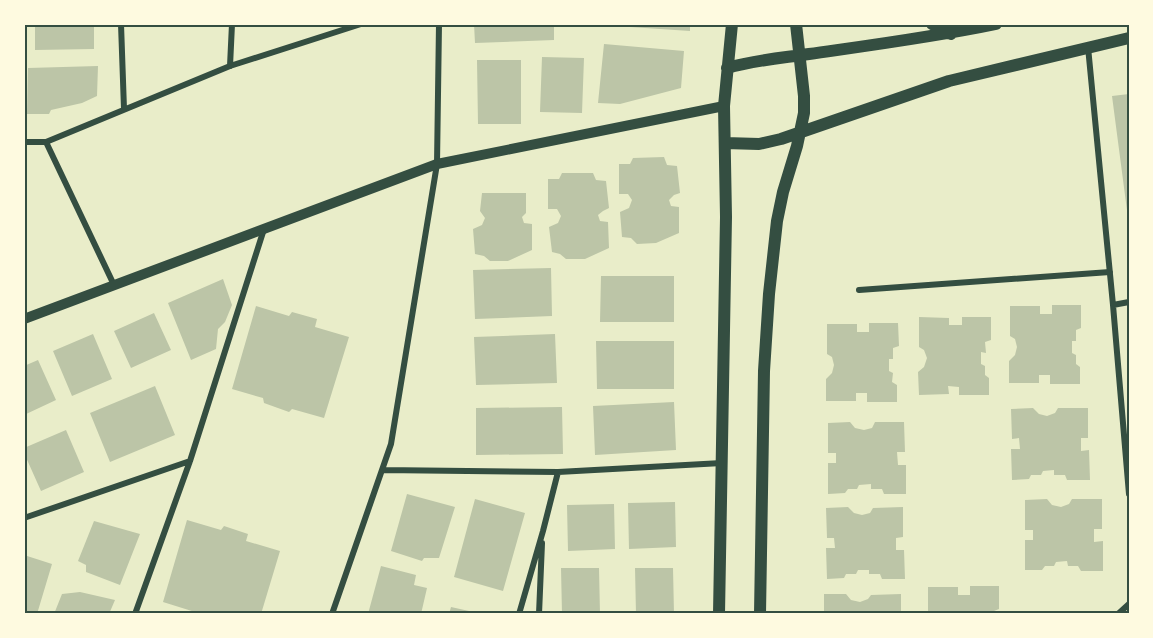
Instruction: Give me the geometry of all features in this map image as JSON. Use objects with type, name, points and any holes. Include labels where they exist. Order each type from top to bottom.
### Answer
[{"type":"main road","points":[[719,614],[726,217],[724,106],[732,24]]},
{"type":"main road","points":[[759,614],[764,371],[769,294],[777,221],[804,113],[796,24]]},
{"type":"main road","points":[[932,24],[951,34]]},
{"type":"main road","points":[[727,68],[762,59],[800,56],[951,34],[996,24]]},
{"type":"main road","points":[[725,143],[759,144],[781,140],[949,81],[1129,38]]},
{"type":"street","points":[[122,24],[124,109]]},
{"type":"street","points":[[230,66],[232,24]]},
{"type":"street","points":[[24,142],[46,142],[230,66],[361,24]]},
{"type":"street","points":[[332,614],[391,444],[437,164],[439,24]]},
{"type":"street","points":[[1088,47],[1129,494]]},
{"type":"street","points":[[24,319],[437,164],[724,106]]},
{"type":"street","points":[[46,142],[114,285]]},
{"type":"street","points":[[135,614],[189,462],[264,229]]},
{"type":"street","points":[[859,290],[1110,272]]},
{"type":"street","points":[[1113,305],[1129,302]]},
{"type":"street","points":[[24,518],[189,462]]},
{"type":"street","points":[[382,470],[558,472],[722,463]]},
{"type":"street","points":[[519,614],[558,472]]},
{"type":"street","points":[[539,614],[543,531]]},
{"type":"street","points":[[1119,614],[1129,604]]},
{"type":"building","points":[[35,24],[94,24],[94,49],[35,50]]},
{"type":"building","points":[[474,24],[554,24],[554,40],[475,43]]},
{"type":"building","points":[[615,24],[690,24],[690,31],[615,26]]},
{"type":"building","points":[[604,44],[684,51],[681,88],[620,104],[598,103]]},
{"type":"building","points":[[542,57],[584,58],[582,113],[540,112]]},
{"type":"building","points":[[477,60],[521,60],[521,124],[478,124]]},
{"type":"building","points":[[98,66],[97,96],[82,103],[51,110],[49,114],[27,114],[28,68]]},
{"type":"building","points":[[1129,94],[1129,217],[1128,218],[1112,96]]},
{"type":"building","points":[[664,157],[667,165],[677,166],[680,193],[669,200],[671,206],[679,207],[679,233],[656,243],[637,244],[631,238],[622,237],[620,212],[629,208],[632,200],[628,194],[619,194],[619,164],[630,164],[633,158]]},
{"type":"building","points":[[562,173],[593,173],[596,180],[606,181],[609,208],[598,215],[600,221],[608,222],[609,248],[585,259],[566,259],[552,252],[549,227],[558,223],[561,216],[557,209],[548,209],[548,179],[559,179]]},
{"type":"building","points":[[482,193],[526,193],[526,213],[522,217],[524,223],[532,224],[532,250],[508,261],[490,261],[484,256],[475,254],[473,229],[482,225],[485,218],[480,211]]},
{"type":"building","points":[[551,268],[552,316],[475,319],[473,270]]},
{"type":"building","points":[[601,276],[674,276],[674,322],[600,322]]},
{"type":"building","points":[[223,279],[232,305],[225,322],[218,329],[216,349],[191,360],[168,303]]},
{"type":"building","points":[[1052,305],[1081,305],[1081,328],[1076,330],[1076,341],[1072,341],[1072,353],[1076,355],[1076,364],[1080,367],[1080,384],[1050,384],[1050,375],[1039,375],[1039,383],[1009,383],[1009,361],[1015,355],[1017,347],[1015,339],[1010,336],[1010,306],[1040,306],[1040,314],[1052,314]]},
{"type":"building","points":[[256,306],[289,316],[292,312],[317,319],[315,327],[349,337],[324,418],[292,409],[289,412],[264,403],[263,398],[232,389]]},
{"type":"building","points":[[154,313],[171,350],[131,368],[114,331]]},
{"type":"building","points":[[919,317],[949,318],[949,325],[962,325],[962,317],[991,317],[991,340],[985,342],[986,353],[981,352],[981,364],[985,366],[985,375],[989,378],[989,395],[959,395],[959,387],[948,386],[949,394],[919,395],[918,372],[924,367],[927,358],[924,350],[919,347]]},
{"type":"building","points":[[869,323],[898,323],[899,346],[893,348],[893,359],[889,359],[889,371],[893,373],[892,382],[897,385],[897,402],[867,402],[867,393],[856,393],[856,401],[826,401],[826,379],[832,373],[834,365],[832,357],[827,354],[827,324],[857,324],[857,332],[869,332]]},
{"type":"building","points":[[93,334],[112,379],[72,396],[53,351]]},
{"type":"building","points":[[555,334],[557,383],[476,385],[474,337]]},
{"type":"building","points":[[596,341],[674,341],[674,389],[597,389]]},
{"type":"building","points":[[38,360],[56,400],[24,415],[24,366]]},
{"type":"building","points":[[155,386],[175,435],[110,462],[90,413]]},
{"type":"building","points":[[674,402],[676,450],[595,455],[593,406]]},
{"type":"building","points":[[562,407],[563,454],[476,455],[476,408]]},
{"type":"building","points":[[1033,408],[1039,414],[1047,416],[1055,413],[1058,408],[1088,408],[1088,438],[1081,438],[1081,451],[1089,450],[1090,480],[1067,480],[1065,475],[1054,475],[1054,470],[1043,471],[1041,475],[1031,475],[1029,479],[1012,480],[1011,449],[1020,449],[1019,438],[1012,439],[1011,409]]},
{"type":"building","points":[[850,422],[855,428],[864,430],[872,428],[875,422],[904,422],[905,452],[897,452],[898,465],[906,465],[906,494],[884,494],[882,489],[871,489],[871,484],[859,485],[857,489],[848,489],[845,493],[828,494],[828,463],[836,463],[836,453],[828,453],[828,423]]},
{"type":"building","points":[[66,430],[84,472],[41,491],[24,453],[24,448]]},
{"type":"building","points":[[407,494],[455,507],[439,558],[424,558],[422,561],[391,551]]},
{"type":"building","points":[[475,499],[525,513],[503,591],[454,577]]},
{"type":"building","points":[[1047,499],[1052,505],[1061,507],[1069,504],[1072,499],[1102,499],[1102,529],[1094,529],[1094,542],[1103,541],[1103,571],[1081,571],[1078,566],[1068,566],[1067,561],[1056,562],[1054,566],[1045,566],[1042,570],[1025,570],[1025,540],[1033,540],[1033,530],[1025,530],[1025,500]]},
{"type":"building","points":[[675,502],[676,547],[629,549],[628,503]]},
{"type":"building","points":[[614,504],[615,549],[568,551],[567,505]]},
{"type":"building","points":[[848,507],[854,513],[862,515],[870,513],[873,508],[903,507],[903,537],[896,538],[896,550],[904,550],[905,579],[882,579],[880,574],[869,574],[869,570],[858,570],[856,574],[846,574],[844,578],[827,579],[826,548],[835,548],[834,538],[827,538],[826,508]]},
{"type":"building","points":[[187,520],[221,530],[224,526],[248,534],[246,541],[280,551],[261,614],[195,614],[195,612],[163,602]]},
{"type":"building","points":[[94,521],[140,534],[120,585],[86,572],[86,565],[78,561]]},
{"type":"building","points":[[24,555],[52,564],[37,614],[24,611]]},
{"type":"building","points":[[381,566],[416,575],[414,585],[427,588],[421,614],[368,614]]},
{"type":"building","points":[[561,568],[599,568],[600,614],[562,614]]},
{"type":"building","points":[[635,568],[673,568],[674,614],[636,614]]},
{"type":"building","points":[[970,586],[999,586],[999,609],[994,611],[994,614],[928,614],[928,587],[958,587],[958,595],[970,595]]},
{"type":"building","points":[[80,592],[115,600],[109,614],[54,614],[62,594]]},
{"type":"building","points":[[824,594],[846,594],[851,600],[860,602],[871,595],[901,594],[901,614],[824,614]]},
{"type":"building","points":[[451,607],[478,613],[478,614],[449,614]]}]
